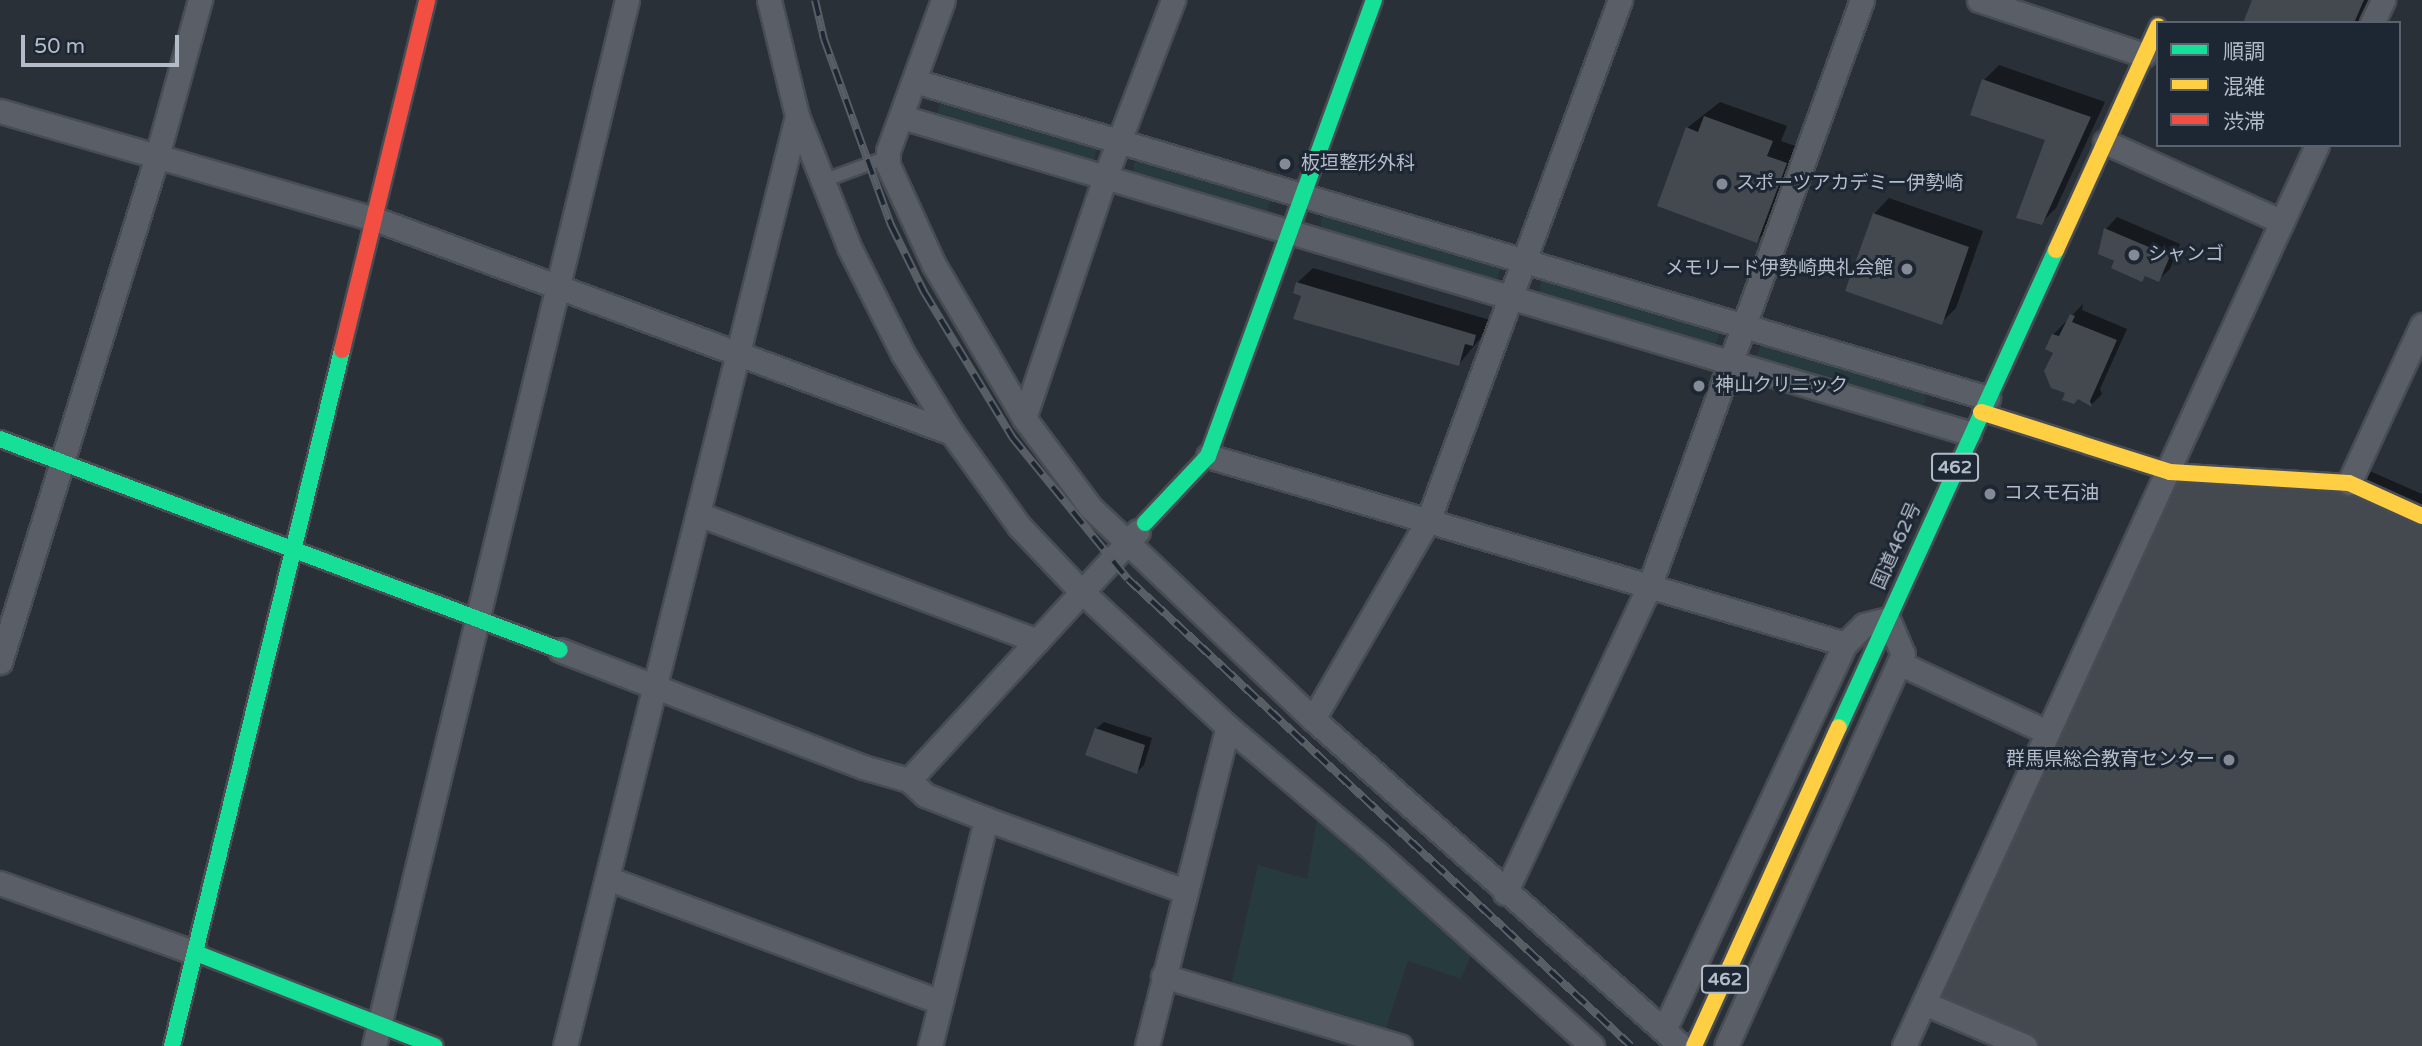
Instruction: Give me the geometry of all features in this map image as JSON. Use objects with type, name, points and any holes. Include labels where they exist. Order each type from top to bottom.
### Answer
[{"type":"main road","points":[[172,1046],[427,0]]},
{"type":"main road","points":[[1145,523],[1208,456],[1374,0]]},
{"type":"main road","name":"国道462号","points":[[1694,1046],[1888,619],[1969,433],[2156,29]]},
{"type":"main road","points":[[1984,405],[2170,472],[2350,483],[2422,516]]},
{"type":"main road","points":[[0,439],[559,650]]},
{"type":"main road","points":[[196,953],[376,1036],[434,1046]]},
{"type":"street","points":[[0,662],[157,156],[200,0]]},
{"type":"street","points":[[376,1036],[626,0]]},
{"type":"street","points":[[769,0],[797,116],[849,247],[903,354],[952,433],[1019,526],[1080,590],[1228,727],[1377,853],[1591,1046]]},
{"type":"street","points":[[943,0],[888,157],[934,265],[1024,418],[1090,507],[1312,719],[1505,893],[1681,1046]]},
{"type":"street","points":[[1024,418],[1104,180],[1172,0]]},
{"type":"street","points":[[1312,719],[1428,521],[1527,260],[1620,0]]},
{"type":"street","points":[[1505,893],[1649,587],[1862,0]]},
{"type":"street","points":[[1979,0],[2144,55]]},
{"type":"street","points":[[2373,21],[2383,0]]},
{"type":"street","points":[[915,81],[1527,260],[1984,405]]},
{"type":"street","points":[[0,111],[375,219],[952,433]]},
{"type":"street","points":[[565,1046],[797,116]]},
{"type":"street","points":[[902,117],[1104,180],[1729,365],[1969,433]]},
{"type":"street","points":[[2105,142],[2282,222]]},
{"type":"street","points":[[1904,1046],[2047,732],[2170,472],[2316,147]]},
{"type":"street","points":[[2350,483],[2422,325]]},
{"type":"street","points":[[1208,456],[1845,645]]},
{"type":"street","points":[[698,514],[1037,641]]},
{"type":"street","points":[[909,780],[1037,641],[1080,590],[1145,523]]},
{"type":"street","points":[[1664,1030],[1845,645],[1864,625],[1888,619],[1903,654],[1726,1046]]},
{"type":"street","points":[[559,650],[863,767],[909,780],[925,795],[1185,891]]},
{"type":"street","points":[[1899,663],[2047,732]]},
{"type":"street","points":[[1147,1046],[1228,727]]},
{"type":"street","points":[[930,1046],[986,819]]},
{"type":"street","points":[[607,878],[941,1002]]},
{"type":"street","points":[[0,883],[196,953]]},
{"type":"street","points":[[1163,976],[1400,1046]]},
{"type":"street","points":[[1924,1003],[2025,1046]]},
{"type":"lane","points":[[823,181],[888,157]]},
{"type":"green space","points":[[947,98],[1097,146],[1093,166],[937,116],[940,101]]},
{"type":"green space","points":[[1144,158],[1264,192],[1270,200],[1266,216],[1133,176],[1134,163]]},
{"type":"green space","points":[[1330,211],[1495,260],[1501,267],[1497,280],[1492,284],[1321,234],[1321,217]]},
{"type":"green space","points":[[1551,278],[1715,327],[1719,334],[1715,346],[1702,349],[1539,294],[1541,281]]},
{"type":"green space","points":[[1773,343],[1919,385],[1926,393],[1925,402],[1918,409],[1756,358],[1761,344]]},
{"type":"green space","points":[[1317,819],[1471,955],[1461,979],[1408,961],[1384,1035],[1231,986],[1258,865],[1307,879]]},
{"type":"building","points":[[2252,0],[2364,0],[2355,21],[2244,21]]},
{"type":"building","points":[[1982,79],[2091,117],[2042,225],[2016,218],[2045,140],[1970,115]]},
{"type":"building","name":"スポーツアカデミー伊勢崎","points":[[1704,116],[1773,141],[1767,156],[1787,163],[1757,243],[1657,206],[1686,127],[1698,132]]},
{"type":"building","name":"メモリード伊勢崎典礼会館","points":[[1873,213],[1969,247],[1942,325],[1845,291]]},
{"type":"building","name":"シャンゴ","points":[[2104,228],[2170,256],[2159,282],[2145,276],[2142,282],[2111,268],[2114,261],[2098,254]]},
{"type":"building","points":[[1296,282],[1476,335],[1473,346],[1465,344],[1459,366],[1293,319],[1301,296],[1293,293]]},
{"type":"building","points":[[2070,314],[2075,316],[2072,322],[2117,340],[2090,401],[2092,407],[2078,399],[2074,404],[2062,400],[2065,393],[2051,388],[2044,371],[2053,353],[2045,349],[2052,334],[2059,336]]},
{"type":"building","name":"群馬県総合教育センター","points":[[2170,472],[2349,483],[2422,516],[2422,1046],[2025,1046],[1924,1003]]},
{"type":"building","points":[[1095,728],[1145,745],[1137,774],[1085,755]]},
{"type":"railway","points":[[815,0],[824,39],[891,225],[924,292],[1012,437],[1128,579],[1631,1046]]},
{"type":"traffic: fast","points":[[1145,523],[1208,456],[1374,0]]},
{"type":"traffic: fast","points":[[1839,727],[2056,250]]},
{"type":"traffic: fast","points":[[172,1046],[342,350]]},
{"type":"traffic: fast","points":[[0,439],[560,650]]},
{"type":"traffic: fast","points":[[196,953],[434,1046]]},
{"type":"traffic: slow","points":[[2056,250],[2156,30]]},
{"type":"traffic: slow","points":[[1981,412],[2170,472],[2349,483],[2422,516]]},
{"type":"traffic: slow","points":[[1694,1046],[1839,727]]},
{"type":"traffic: jam","points":[[342,350],[427,0]]},
{"type":"place","name":"板垣整形外科","points":[[1285,164]]},
{"type":"place","name":"スポーツアカデミー伊勢崎","points":[[1722,184]]},
{"type":"place","name":"シャンゴ","points":[[2134,255]]},
{"type":"place","name":"メモリード伊勢崎典礼会館","points":[[1907,269]]},
{"type":"place","name":"神山クリニック","points":[[1699,386]]},
{"type":"place","name":"コスモ石油","points":[[1990,494]]},
{"type":"place","name":"群馬県総合教育センター","points":[[2229,760]]}]
